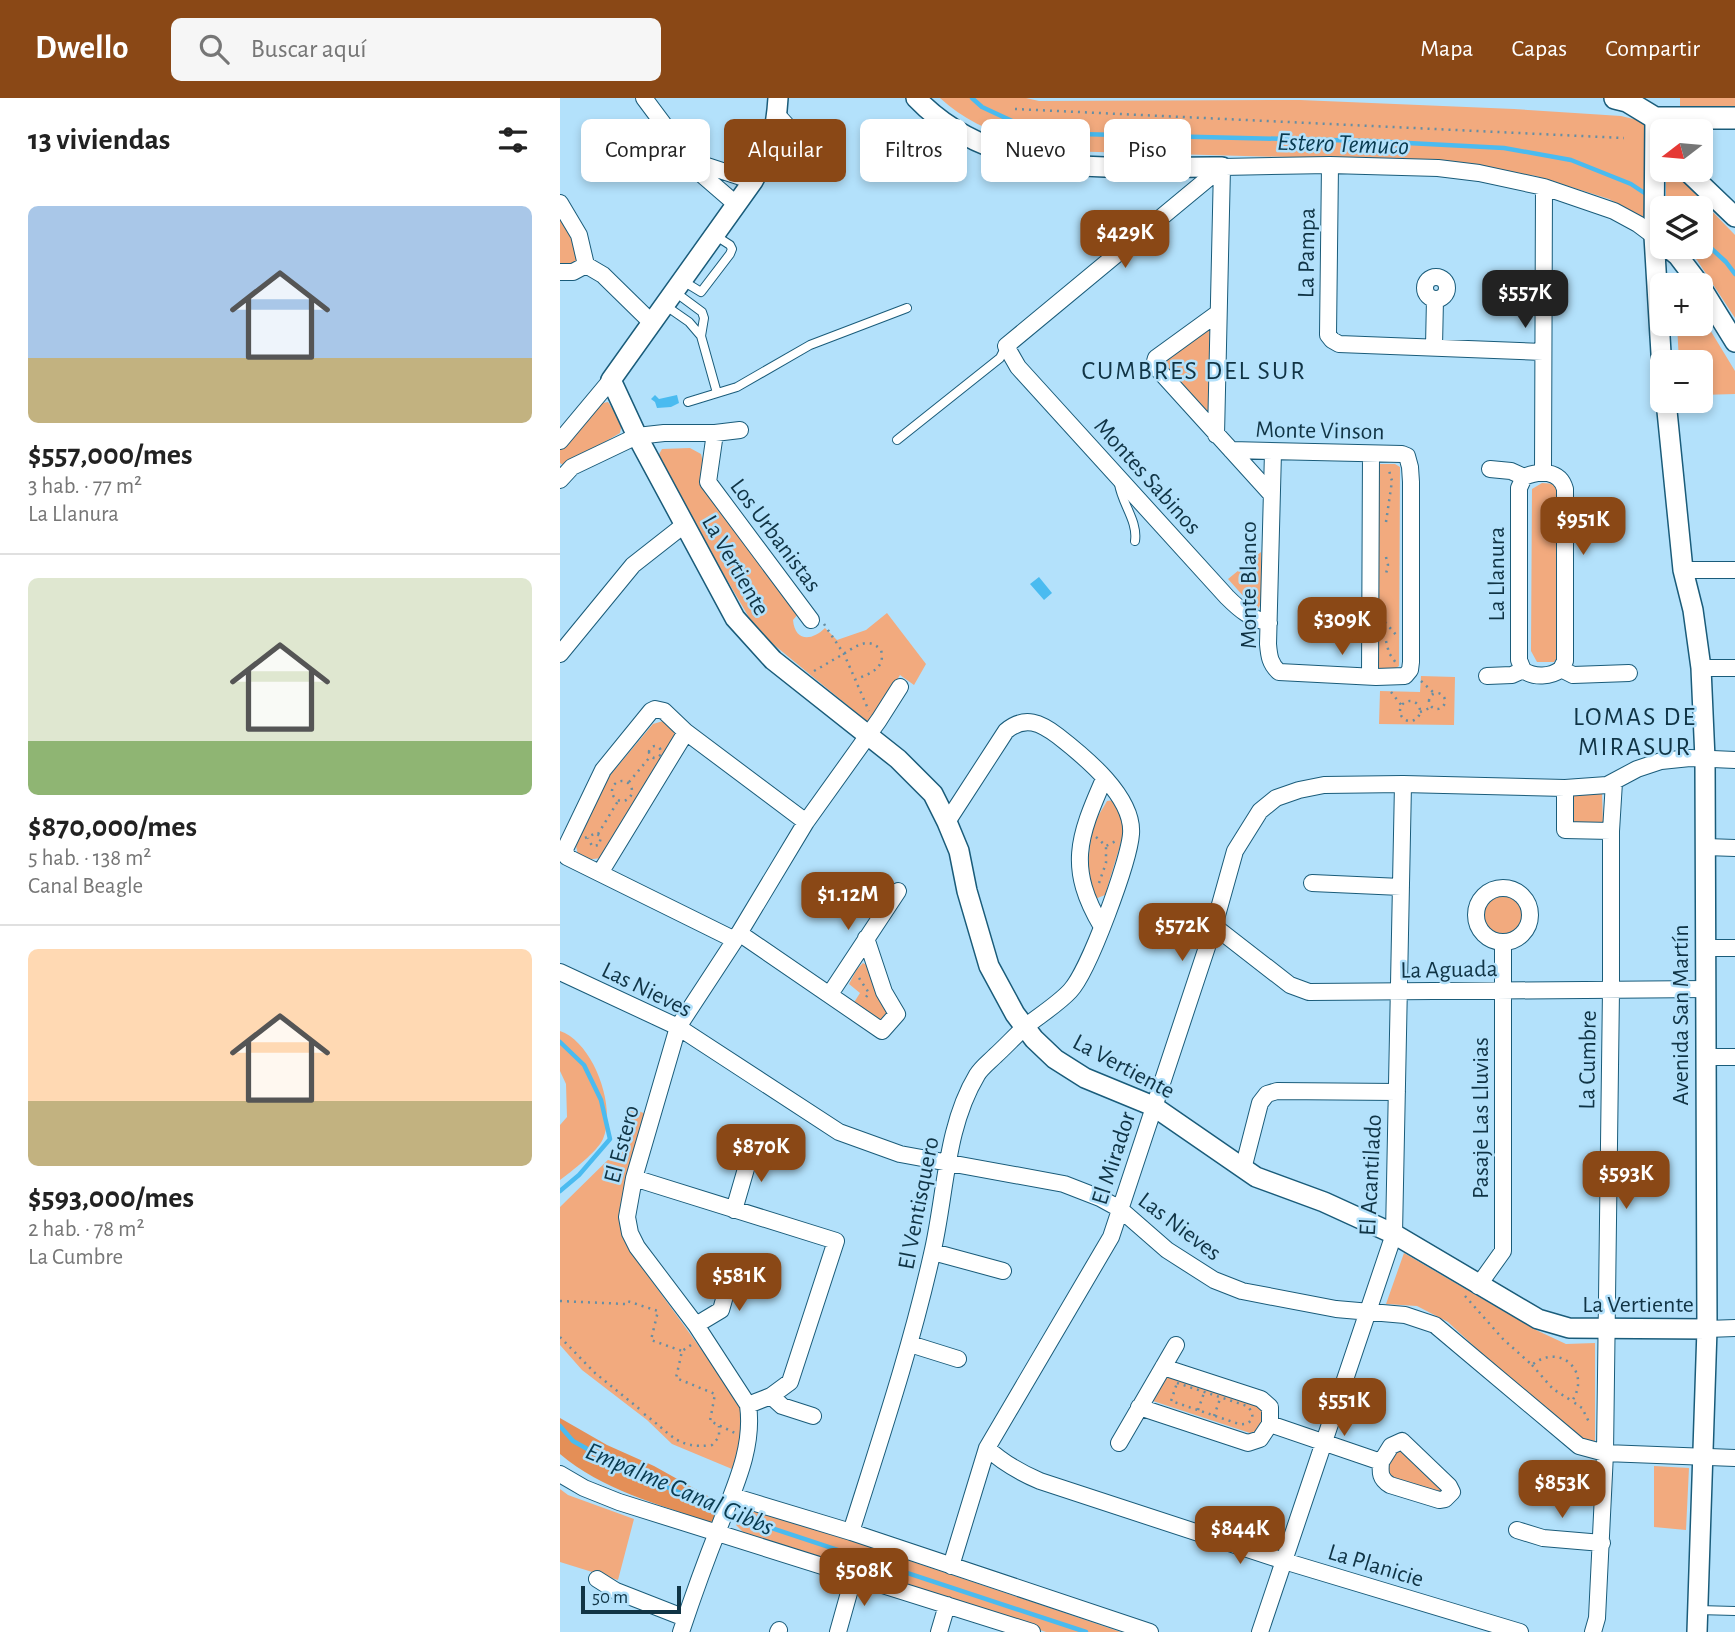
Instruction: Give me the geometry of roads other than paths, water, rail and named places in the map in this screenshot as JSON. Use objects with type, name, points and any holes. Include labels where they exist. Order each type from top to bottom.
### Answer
[{"type":"main road","points":[[1615,98],[1667,113],[1735,118]]},
{"type":"street","points":[[644,98],[660,119]]},
{"type":"street","points":[[916,98],[935,116],[968,138],[1024,159],[1074,165],[1330,165],[1438,168],[1514,178],[1614,211],[1650,231]]},
{"type":"street","name":"La Pampa","points":[[1330,165],[1328,335],[1339,344],[1434,346]]},
{"type":"street","points":[[1216,435],[1222,167]]},
{"type":"street","points":[[1006,346],[1222,167]]},
{"type":"street","points":[[709,182],[737,205]]},
{"type":"street","points":[[560,441],[611,380],[752,182]]},
{"type":"street","points":[[1699,182],[1735,217]]},
{"type":"street","points":[[1542,473],[1544,187]]},
{"type":"street","points":[[560,203],[579,235],[586,265],[603,275],[652,323]]},
{"type":"street","points":[[1660,259],[1662,350]]},
{"type":"street","points":[[560,272],[573,272],[586,265]]},
{"type":"street","points":[[1435,299],[1434,346],[1543,352]]},
{"type":"street","points":[[1713,307],[1735,342]]},
{"type":"street","name":"Monte Blanco","points":[[1218,313],[1154,361],[1157,369],[1271,494]]},
{"type":"street","name":"Montes Sabinos","points":[[1006,346],[1018,367],[1244,614],[1269,623]]},
{"type":"street","name":"La Vertiente","points":[[611,380],[637,436],[724,600],[749,635],[773,660],[874,727],[933,794],[959,851],[974,918],[989,966],[1007,1001],[1044,1049],[1067,1068],[1153,1106],[1243,1169],[1269,1183],[1334,1206],[1394,1234],[1538,1319],[1569,1328],[1605,1330],[1735,1328]]},
{"type":"street","name":"Avenida San Martín","points":[[1667,413],[1683,570],[1693,610],[1702,668],[1705,759],[1707,1329],[1698,1632]]},
{"type":"street","points":[[562,475],[572,467],[637,436],[740,430]]},
{"type":"street","name":"Los Urbanistas","points":[[715,433],[708,482],[817,621]]},
{"type":"street","name":"Monte Vinson","points":[[1231,450],[1407,456],[1411,482],[1411,642],[1408,673],[1370,677]]},
{"type":"street","name":"Monte Blanco","points":[[1273,452],[1269,658],[1279,672],[1370,677]]},
{"type":"street","points":[[1370,677],[1378,454]]},
{"type":"street","points":[[1487,676],[1512,675],[1523,670],[1530,675],[1552,675],[1561,669],[1565,661],[1563,483],[1555,475],[1542,473],[1524,477],[1511,471],[1490,469]]},
{"type":"street","name":"La Llanura","points":[[1523,670],[1519,660],[1519,488],[1524,477]]},
{"type":"street","points":[[560,654],[633,565],[684,525]]},
{"type":"street","points":[[1683,570],[1735,570]]},
{"type":"street","points":[[1702,668],[1735,668]]},
{"type":"street","points":[[1561,669],[1573,675],[1629,673]]},
{"type":"street","name":"El Estero","points":[[748,1405],[691,1330],[637,1247],[630,1233],[627,1217],[634,1178],[678,1027],[807,822],[900,687]]},
{"type":"street","points":[[807,822],[686,732],[664,711],[655,709],[603,770],[565,853],[567,857],[600,873],[737,936],[830,994],[882,1031],[897,1014],[884,992],[866,939]]},
{"type":"street","name":"El Ventisquero","points":[[851,1532],[910,1344],[933,1252],[960,1108],[978,1073],[1025,1027],[1070,990],[1080,977],[1102,927],[1132,830],[1125,805],[1104,779],[1046,727],[1033,722],[1019,723],[1006,731],[947,822]]},
{"type":"street","points":[[600,873],[686,732]]},
{"type":"street","name":"El Mirador","points":[[951,1566],[987,1448],[1111,1237],[1214,926],[1235,851],[1260,811],[1276,798],[1324,785],[1565,788],[1614,782],[1637,769],[1661,761],[1735,760]]},
{"type":"street","points":[[1102,927],[1088,902],[1082,883],[1080,862],[1085,822],[1104,779]]},
{"type":"street","name":"La Cumbre","points":[[1593,1632],[1597,1618],[1605,1453],[1611,831],[1614,782]]},
{"type":"street","name":"El Acantilado","points":[[1260,1632],[1394,1234],[1403,784]]},
{"type":"street","points":[[1565,788],[1565,830],[1611,831]]},
{"type":"street","points":[[1706,847],[1735,848]]},
{"type":"street","points":[[1312,883],[1401,887]]},
{"type":"street","points":[[830,994],[898,891]]},
{"type":"street","name":"La Aguada","points":[[1214,926],[1284,981],[1304,991],[1399,993],[1706,989]]},
{"type":"street","name":"Pasaje Las Lluvias","points":[[1471,1281],[1503,1251],[1503,943]]},
{"type":"street","points":[[1706,948],[1735,948]]},
{"type":"street","name":"Las Nieves","points":[[560,972],[678,1027],[839,1132],[900,1154],[1064,1184],[1100,1198],[1120,1209],[1167,1250],[1214,1280],[1242,1291],[1336,1309],[1405,1315],[1435,1325],[1579,1446],[1605,1453],[1735,1458]]},
{"type":"street","points":[[1706,1057],[1735,1057]]},
{"type":"street","points":[[1243,1169],[1260,1103],[1267,1094],[1277,1091],[1397,1092]]},
{"type":"street","points":[[734,1210],[752,1147]]},
{"type":"street","points":[[597,1579],[683,1625],[749,1441],[748,1405],[771,1396],[790,1382],[836,1241],[634,1178]]},
{"type":"street","points":[[933,1252],[1003,1270]]},
{"type":"street","points":[[691,1330],[721,1310],[734,1264]]},
{"type":"street","points":[[910,1344],[958,1359]]},
{"type":"street","points":[[1118,1443],[1176,1345]]},
{"type":"street","points":[[1139,1407],[1248,1443],[1260,1439],[1270,1424],[1270,1407],[1261,1399],[1163,1367]]},
{"type":"street","points":[[771,1396],[782,1406],[813,1416]]},
{"type":"street","points":[[1270,1424],[1381,1462]]},
{"type":"street","name":"La Planicie","points":[[987,1448],[1009,1466],[1040,1481],[1284,1561],[1520,1632]]},
{"type":"street","points":[[560,1474],[602,1495],[719,1528],[1032,1632]]},
{"type":"street","points":[[730,1500],[851,1532],[1150,1632]]},
{"type":"street","points":[[1517,1530],[1543,1538],[1602,1543]]},
{"type":"street","points":[[838,1632],[854,1575]]},
{"type":"street","points":[[939,1632],[947,1605]]},
{"type":"lane","points":[[777,103],[790,119]]},
{"type":"lane","points":[[674,293],[689,322],[701,335]]},
{"type":"lane","points":[[674,293],[702,312],[704,318],[701,335],[717,393]]},
{"type":"lane","points":[[688,402],[737,387],[810,345],[907,308]]},
{"type":"lane","points":[[897,440],[1000,358],[1006,346]]},
{"type":"lane","points":[[1119,477],[1121,496],[1135,528],[1135,541]]},
{"type":"lane","points":[[1698,1610],[1735,1611]]},
{"type":"water","points":[[655,395],[659,399],[677,395],[679,403],[671,407],[657,408],[651,399]]},
{"type":"water","points":[[1039,577],[1052,593],[1044,600],[1030,584]]},
{"type":"waterway","name":"Estero Temuco","points":[[972,98],[982,107],[1038,133],[1369,141],[1504,148],[1571,160],[1631,184],[1649,196]]},
{"type":"waterway","name":"Estero Temuco","points":[[1713,250],[1735,274]]},
{"type":"waterway","name":"Empalme Canal Gibbs","points":[[560,1042],[584,1065],[601,1100],[610,1139],[579,1175],[560,1191]]},
{"type":"waterway","name":"Empalme Canal Gibbs","points":[[560,1426],[573,1441],[618,1466],[732,1515],[1086,1632]]},
{"type":"district","name":"CUMBRES DEL SUR","points":[[1194,370]]},
{"type":"district","name":"LOMAS DE MIRASUR","points":[[1635,731]]}]
